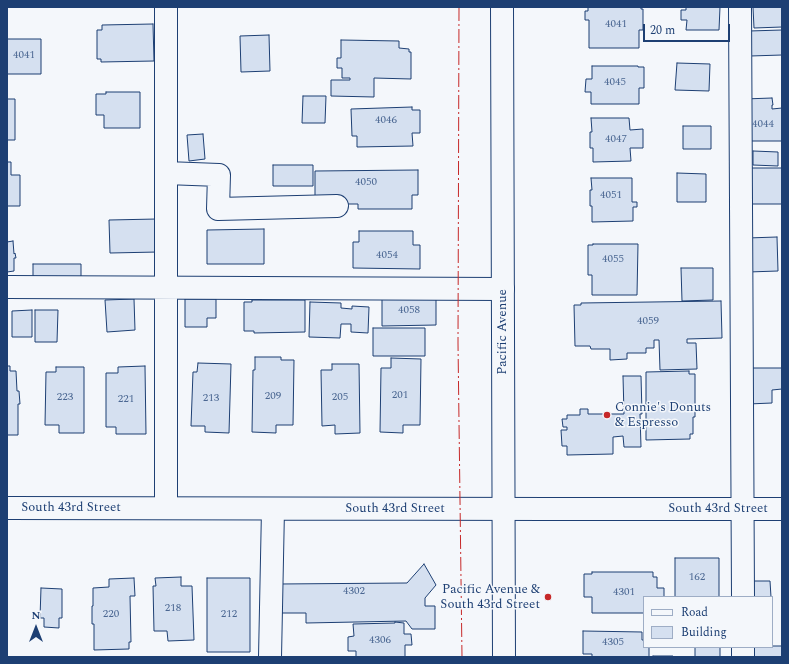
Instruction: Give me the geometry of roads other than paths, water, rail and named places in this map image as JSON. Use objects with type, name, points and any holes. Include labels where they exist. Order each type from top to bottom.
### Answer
[{"type":"street","points":[[166,7],[166,508]]},
{"type":"street","name":"Pacific Avenue","points":[[502,7],[504,657]]},
{"type":"street","points":[[740,7],[743,596]]},
{"type":"street","points":[[166,173],[219,175],[218,209],[337,206]]},
{"type":"street","points":[[7,287],[503,289]]},
{"type":"street","name":"South 43rd Street","points":[[7,508],[782,509]]},
{"type":"street","points":[[270,657],[273,508]]},
{"type":"place","name":"Connie's Donuts & Espresso","points":[[607,415]]},
{"type":"place","name":"Pacific Avenue & South 43rd Street","points":[[548,597]]}]
